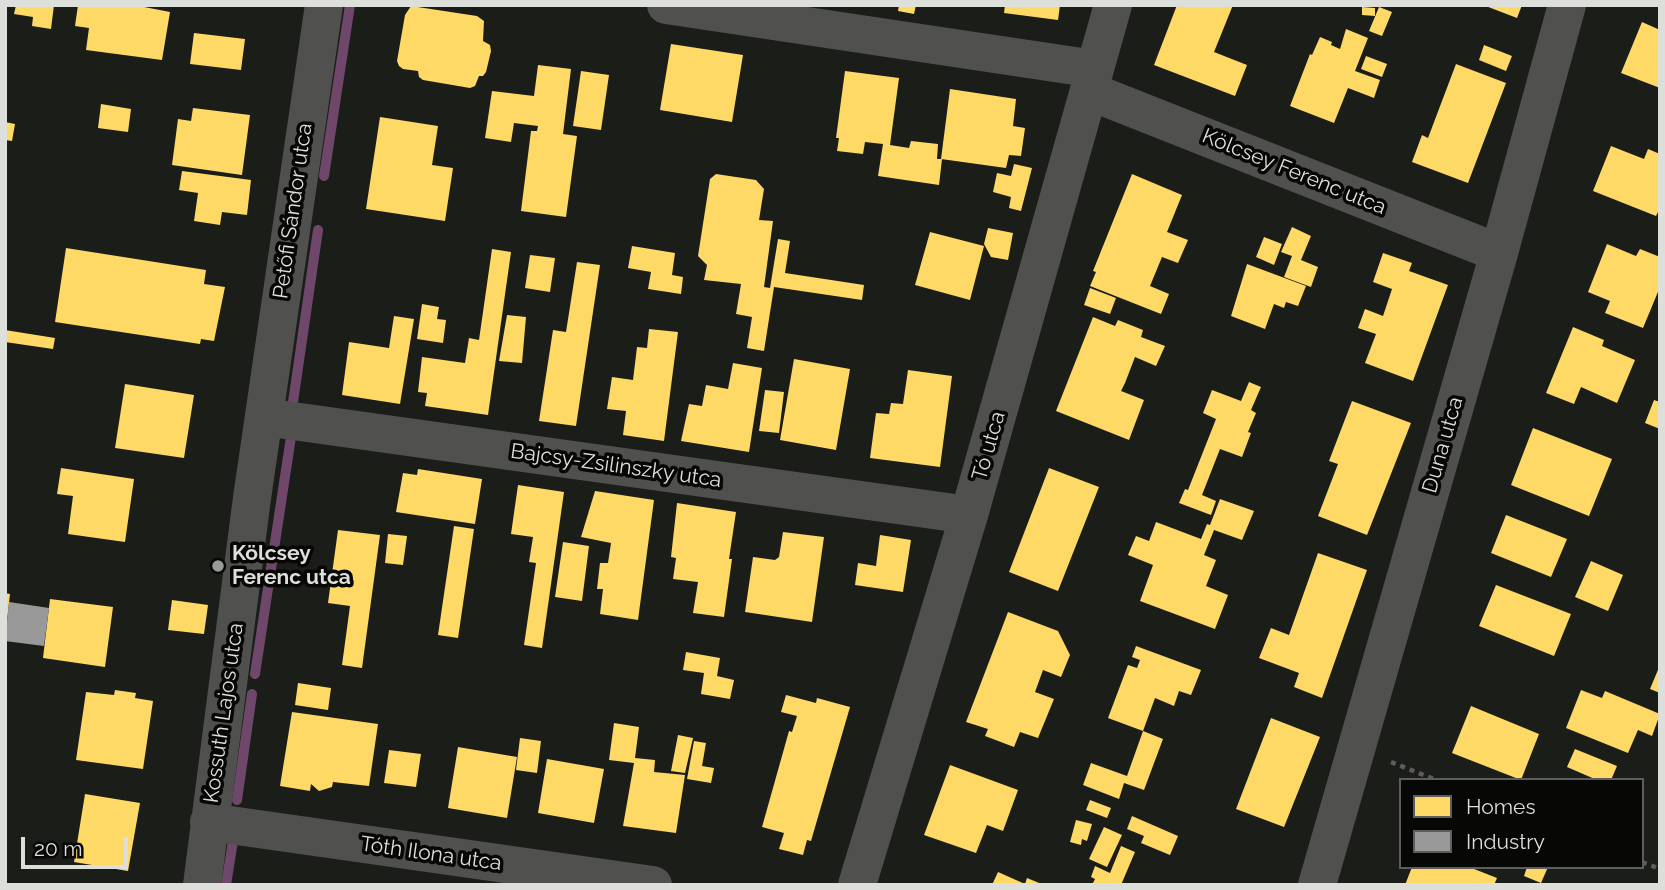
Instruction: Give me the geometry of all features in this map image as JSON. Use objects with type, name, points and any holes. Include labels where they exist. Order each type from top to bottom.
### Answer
[{"type":"street","name":"Petőfi Sándor utca","points":[[264,417],[324,5]]},
{"type":"street","name":"Kölcsey Ferenc utca","points":[[666,5],[728,10],[1092,80],[1499,253]]},
{"type":"street","name":"Tó utca","points":[[857,885],[969,515],[1113,5]]},
{"type":"street","name":"Duna utca","points":[[1317,885],[1499,253],[1567,5]]},
{"type":"street","name":"Bajcsy-Zsilinszky utca","points":[[264,417],[969,515]]},
{"type":"street","name":"Kossuth Lajos utca","points":[[202,885],[264,417]]},
{"type":"street","name":"Tóth Ilona utca","points":[[209,822],[653,885]]},
{"type":"path","points":[[1355,747],[1431,778]]},
{"type":"building: Homes","points":[[16,5],[54,5],[51,29],[32,26],[33,17],[14,14]]},
{"type":"building: Homes","points":[[78,5],[134,5],[170,12],[162,60],[86,50],[89,28],[75,26]]},
{"type":"building: Homes","points":[[899,5],[916,5],[914,14],[898,11]]},
{"type":"building: Homes","points":[[1005,5],[1060,5],[1058,20],[1004,13]]},
{"type":"building: Homes","points":[[1177,5],[1233,5],[1214,52],[1247,65],[1235,96],[1154,65]]},
{"type":"building: Homes","points":[[1483,5],[1522,5],[1517,18]]},
{"type":"building: Homes","points":[[411,6],[477,16],[484,21],[483,41],[490,45],[491,51],[486,72],[479,76],[475,86],[470,88],[423,80],[418,71],[399,66],[397,61],[405,15]]},
{"type":"building: Homes","points":[[1362,7],[1375,8],[1375,16],[1362,15]]},
{"type":"building: Homes","points":[[1379,7],[1392,12],[1382,36],[1369,31]]},
{"type":"building: Homes","points":[[1642,22],[1660,30],[1660,88],[1621,73]]},
{"type":"building: Homes","points":[[1346,29],[1368,38],[1355,71],[1380,80],[1374,98],[1348,88],[1334,123],[1290,106],[1310,54],[1312,55],[1320,37],[1340,49]]},
{"type":"building: Homes","points":[[194,33],[245,39],[241,70],[190,64]]},
{"type":"building: Homes","points":[[671,44],[743,55],[732,122],[660,110]]},
{"type":"building: Homes","points":[[1484,45],[1512,56],[1506,71],[1479,60]]},
{"type":"building: Homes","points":[[1366,56],[1387,64],[1382,77],[1361,69]]},
{"type":"building: Homes","points":[[1456,64],[1506,83],[1468,183],[1412,162],[1422,135],[1428,138]]},
{"type":"building: Homes","points":[[538,65],[571,69],[563,134],[577,136],[566,217],[521,211],[531,131],[537,131],[538,126],[514,123],[511,142],[485,138],[492,91],[534,96]]},
{"type":"building: Homes","points":[[581,71],[609,75],[601,130],[573,126]]},
{"type":"building: Homes","points":[[845,71],[899,78],[890,145],[909,148],[911,141],[938,144],[937,159],[942,159],[939,185],[878,176],[883,144],[865,142],[863,154],[837,151],[839,138],[836,138]]},
{"type":"building: Homes","points":[[950,89],[1016,99],[1013,126],[1025,128],[1021,156],[1009,155],[1006,168],[941,159]]},
{"type":"building: Homes","points":[[101,104],[131,109],[128,132],[98,128]]},
{"type":"building: Homes","points":[[193,108],[250,115],[242,175],[172,165],[178,119],[191,121]]},
{"type":"building: Homes","points":[[380,117],[438,126],[432,165],[453,168],[445,221],[366,209]]},
{"type":"building: Homes","points":[[5,122],[15,124],[12,141],[5,140]]},
{"type":"building: Homes","points":[[1611,146],[1644,159],[1648,149],[1660,154],[1660,208],[1656,216],[1593,191]]},
{"type":"building: Homes","points":[[1014,164],[1032,168],[1021,211],[1009,208],[1011,197],[993,192],[997,173],[1011,176]]},
{"type":"building: Homes","points":[[182,171],[251,180],[247,215],[222,212],[220,225],[194,221],[198,193],[179,190]]},
{"type":"building: Homes","points":[[716,174],[756,180],[764,189],[759,220],[773,221],[764,287],[770,288],[778,239],[790,241],[785,273],[864,285],[862,300],[774,287],[764,351],[747,348],[752,317],[736,314],[741,284],[704,280],[707,265],[698,256],[710,179]]},
{"type":"building: Homes","points":[[1132,174],[1182,195],[1167,232],[1188,240],[1178,263],[1162,257],[1150,286],[1169,294],[1161,314],[1090,286],[1096,272],[1093,271]]},
{"type":"building: Homes","points":[[1292,227],[1311,236],[1301,260],[1318,267],[1311,287],[1284,277],[1292,256],[1281,252]]},
{"type":"building: Homes","points":[[988,228],[1013,233],[1008,260],[991,257],[984,244]]},
{"type":"building: Homes","points":[[930,232],[984,246],[970,300],[915,285]]},
{"type":"building: Homes","points":[[1264,237],[1282,244],[1274,265],[1256,257]]},
{"type":"building: Homes","points":[[1607,244],[1636,256],[1640,249],[1660,257],[1660,287],[1643,328],[1605,313],[1610,301],[1588,292]]},
{"type":"building: Homes","points":[[632,246],[675,253],[672,275],[683,277],[681,294],[648,289],[651,272],[628,268]]},
{"type":"building: Homes","points":[[66,248],[206,270],[204,284],[225,287],[214,341],[201,339],[200,344],[55,322]]},
{"type":"building: Homes","points":[[492,249],[511,252],[488,415],[425,406],[427,393],[418,392],[422,357],[465,363],[469,338],[479,340]]},
{"type":"building: Homes","points":[[1383,253],[1412,263],[1409,271],[1448,285],[1413,381],[1365,363],[1376,334],[1358,328],[1365,309],[1383,316],[1392,289],[1373,282]]},
{"type":"building: Homes","points":[[530,255],[555,258],[550,292],[525,288]]},
{"type":"building: Homes","points":[[577,262],[600,265],[576,426],[539,421],[553,330],[566,332]]},
{"type":"building: Homes","points":[[1247,264],[1306,286],[1298,306],[1286,302],[1284,308],[1274,304],[1265,329],[1231,316]]},
{"type":"building: Homes","points":[[1090,288],[1116,298],[1110,314],[1084,305]]},
{"type":"building: Homes","points":[[422,304],[439,307],[437,319],[446,320],[443,343],[417,339]]},
{"type":"building: Homes","points":[[507,315],[526,317],[522,363],[499,361]]},
{"type":"building: Homes","points":[[394,316],[414,319],[400,404],[342,395],[349,342],[389,348]]},
{"type":"building: Homes","points":[[1093,317],[1115,326],[1118,320],[1143,330],[1141,337],[1165,346],[1156,366],[1135,357],[1121,391],[1144,400],[1129,440],[1056,411]]},
{"type":"building: Homes","points":[[1573,327],[1604,340],[1602,346],[1635,360],[1617,403],[1581,387],[1574,404],[1546,393]]},
{"type":"building: Homes","points":[[649,329],[678,332],[664,441],[623,435],[626,411],[607,409],[612,377],[633,380],[637,347],[647,348]]},
{"type":"building: Homes","points":[[5,330],[55,338],[53,349],[5,342]]},
{"type":"building: Homes","points":[[794,359],[850,369],[836,450],[780,440]]},
{"type":"building: Homes","points":[[733,363],[762,368],[749,452],[681,441],[689,404],[702,406],[706,385],[728,389]]},
{"type":"building: Homes","points":[[908,370],[952,376],[940,467],[870,458],[876,413],[889,414],[891,403],[903,404]]},
{"type":"building: Homes","points":[[1249,382],[1261,387],[1251,410],[1256,413],[1248,432],[1251,433],[1242,457],[1220,449],[1202,495],[1216,501],[1211,515],[1179,503],[1185,489],[1188,490],[1216,419],[1203,413],[1212,390],[1241,401]]},
{"type":"building: Homes","points":[[125,384],[194,395],[184,458],[115,448]]},
{"type":"building: Homes","points":[[765,390],[784,392],[779,433],[759,431]]},
{"type":"building: Homes","points":[[1654,400],[1660,402],[1660,429],[1645,423]]},
{"type":"building: Homes","points":[[1352,401],[1411,423],[1367,535],[1318,516],[1338,464],[1329,461]]},
{"type":"building: Homes","points":[[1533,428],[1612,459],[1589,516],[1511,485]]},
{"type":"building: Homes","points":[[61,468],[134,479],[125,542],[68,534],[73,496],[57,494]]},
{"type":"building: Homes","points":[[1049,468],[1099,487],[1058,591],[1009,572]]},
{"type":"building: Homes","points":[[418,469],[482,479],[475,524],[396,512],[403,473],[417,475]]},
{"type":"building: Homes","points":[[518,485],[564,492],[542,648],[524,645],[536,563],[529,562],[533,537],[511,534]]},
{"type":"building: Homes","points":[[595,491],[654,500],[638,620],[600,614],[603,589],[597,589],[600,563],[608,563],[611,543],[581,537]]},
{"type":"building: Homes","points":[[1220,499],[1254,511],[1242,540],[1214,530],[1204,555],[1216,560],[1206,586],[1228,595],[1215,629],[1140,601],[1153,565],[1128,555],[1136,536],[1149,541],[1156,522],[1201,539],[1207,524],[1210,525]]},
{"type":"building: Homes","points":[[677,503],[736,512],[724,617],[693,613],[698,582],[673,579],[676,558],[671,557]]},
{"type":"building: Homes","points":[[1506,515],[1567,539],[1551,577],[1491,553]]},
{"type":"building: Homes","points":[[454,526],[474,529],[458,638],[438,635]]},
{"type":"building: Homes","points":[[338,530],[380,535],[362,668],[342,665],[350,606],[328,603]]},
{"type":"building: Homes","points":[[783,532],[824,537],[812,622],[745,612],[753,557],[775,560],[779,557]]},
{"type":"building: Homes","points":[[388,534],[407,536],[403,565],[385,563]]},
{"type":"building: Homes","points":[[880,535],[911,540],[903,592],[855,585],[858,563],[876,566]]},
{"type":"building: Homes","points":[[563,542],[589,546],[582,601],[555,597]]},
{"type":"building: Homes","points":[[1318,553],[1367,570],[1322,698],[1294,687],[1299,673],[1259,658],[1271,628],[1289,635]]},
{"type":"building: Homes","points":[[1591,561],[1623,575],[1608,611],[1575,597]]},
{"type":"building: Homes","points":[[1496,585],[1571,614],[1554,656],[1479,626]]},
{"type":"building: Homes","points":[[5,593],[10,594],[7,621],[5,621]]},
{"type":"building: Homes","points":[[50,599],[113,607],[105,667],[43,658]]},
{"type":"building: Homes","points":[[172,600],[208,605],[204,634],[168,630]]},
{"type":"building: Homes","points":[[1008,612],[1058,631],[1070,655],[1061,677],[1043,670],[1035,692],[1054,699],[1038,738],[1020,732],[1014,747],[985,736],[988,729],[966,722]]},
{"type":"building: Homes","points":[[1136,646],[1201,670],[1191,695],[1179,691],[1174,706],[1155,698],[1143,731],[1108,718],[1128,665],[1137,668],[1140,660],[1132,657]]},
{"type":"building: Homes","points":[[686,652],[720,658],[717,676],[734,680],[730,699],[701,694],[704,673],[683,670]]},
{"type":"building: Homes","points":[[1660,665],[1660,693],[1650,689]]},
{"type":"building: Homes","points":[[298,683],[331,688],[328,710],[295,705]]},
{"type":"building: Homes","points":[[115,690],[136,693],[135,698],[153,701],[143,769],[76,760],[86,692],[114,695]]},
{"type":"building: Homes","points":[[1581,690],[1602,698],[1605,691],[1660,714],[1652,736],[1638,730],[1628,753],[1566,728]]},
{"type":"building: Homes","points":[[786,695],[816,703],[817,698],[850,707],[811,841],[807,840],[803,855],[779,849],[784,833],[762,827],[789,731],[792,732],[797,716],[781,712]]},
{"type":"building: Homes","points":[[1471,706],[1539,734],[1522,778],[1452,753]]},
{"type":"building: Homes","points":[[292,712],[378,724],[369,786],[333,782],[332,787],[319,791],[311,784],[310,791],[280,786]]},
{"type":"building: Homes","points":[[1271,718],[1320,737],[1284,827],[1236,809]]},
{"type":"building: Homes","points":[[614,723],[639,727],[635,758],[655,760],[654,772],[685,775],[676,833],[623,826],[634,763],[609,760]]},
{"type":"building: Homes","points":[[1143,731],[1163,739],[1144,790],[1124,783],[1119,799],[1083,785],[1091,763],[1127,776]]},
{"type":"building: Homes","points":[[678,735],[693,738],[685,773],[671,771]]},
{"type":"building: Homes","points":[[520,738],[541,741],[537,773],[516,770]]},
{"type":"building: Homes","points":[[694,741],[706,743],[702,766],[714,768],[711,783],[687,779]]},
{"type":"building: Homes","points":[[458,747],[517,757],[507,818],[448,808]]},
{"type":"building: Homes","points":[[1575,749],[1617,766],[1612,778],[1592,778],[1567,767]]},
{"type":"building: Homes","points":[[389,750],[421,754],[416,787],[384,783]]},
{"type":"building: Homes","points":[[547,759],[604,769],[594,823],[538,813]]},
{"type":"building: Homes","points":[[950,765],[1018,790],[1003,831],[987,825],[976,853],[924,835]]},
{"type":"building: Homes","points":[[85,794],[140,803],[128,871],[74,862]]},
{"type":"building: Homes","points":[[1090,800],[1111,808],[1107,818],[1086,810]]},
{"type":"building: Homes","points":[[1132,816],[1178,836],[1170,855],[1141,843],[1144,836],[1127,829]]},
{"type":"building: Homes","points":[[1076,820],[1092,824],[1087,841],[1082,839],[1081,845],[1070,842]]},
{"type":"building: Homes","points":[[1104,827],[1122,835],[1107,867],[1089,859]]},
{"type":"building: Homes","points":[[1121,846],[1135,852],[1121,885],[1092,885],[1095,879],[1091,877],[1095,866],[1110,873]]},
{"type":"building: Homes","points":[[1411,869],[1474,869],[1497,878],[1494,885],[1405,885]]},
{"type":"building: Homes","points":[[1526,869],[1547,869],[1541,883],[1524,876]]},
{"type":"building: Homes","points":[[998,872],[1025,884],[1027,878],[1044,885],[992,885]]},
{"type":"building: Industry","points":[[9,602],[49,608],[44,646],[5,641]]},
{"type":"waterway","points":[[324,176],[350,5]]},
{"type":"waterway","points":[[293,402],[318,230]]},
{"type":"waterway","points":[[255,674],[291,437]]},
{"type":"waterway","points":[[237,800],[252,694]]},
{"type":"waterway","points":[[226,885],[233,841]]},
{"type":"place","name":"Kölcsey Ferenc utca","points":[[218,566]]}]
